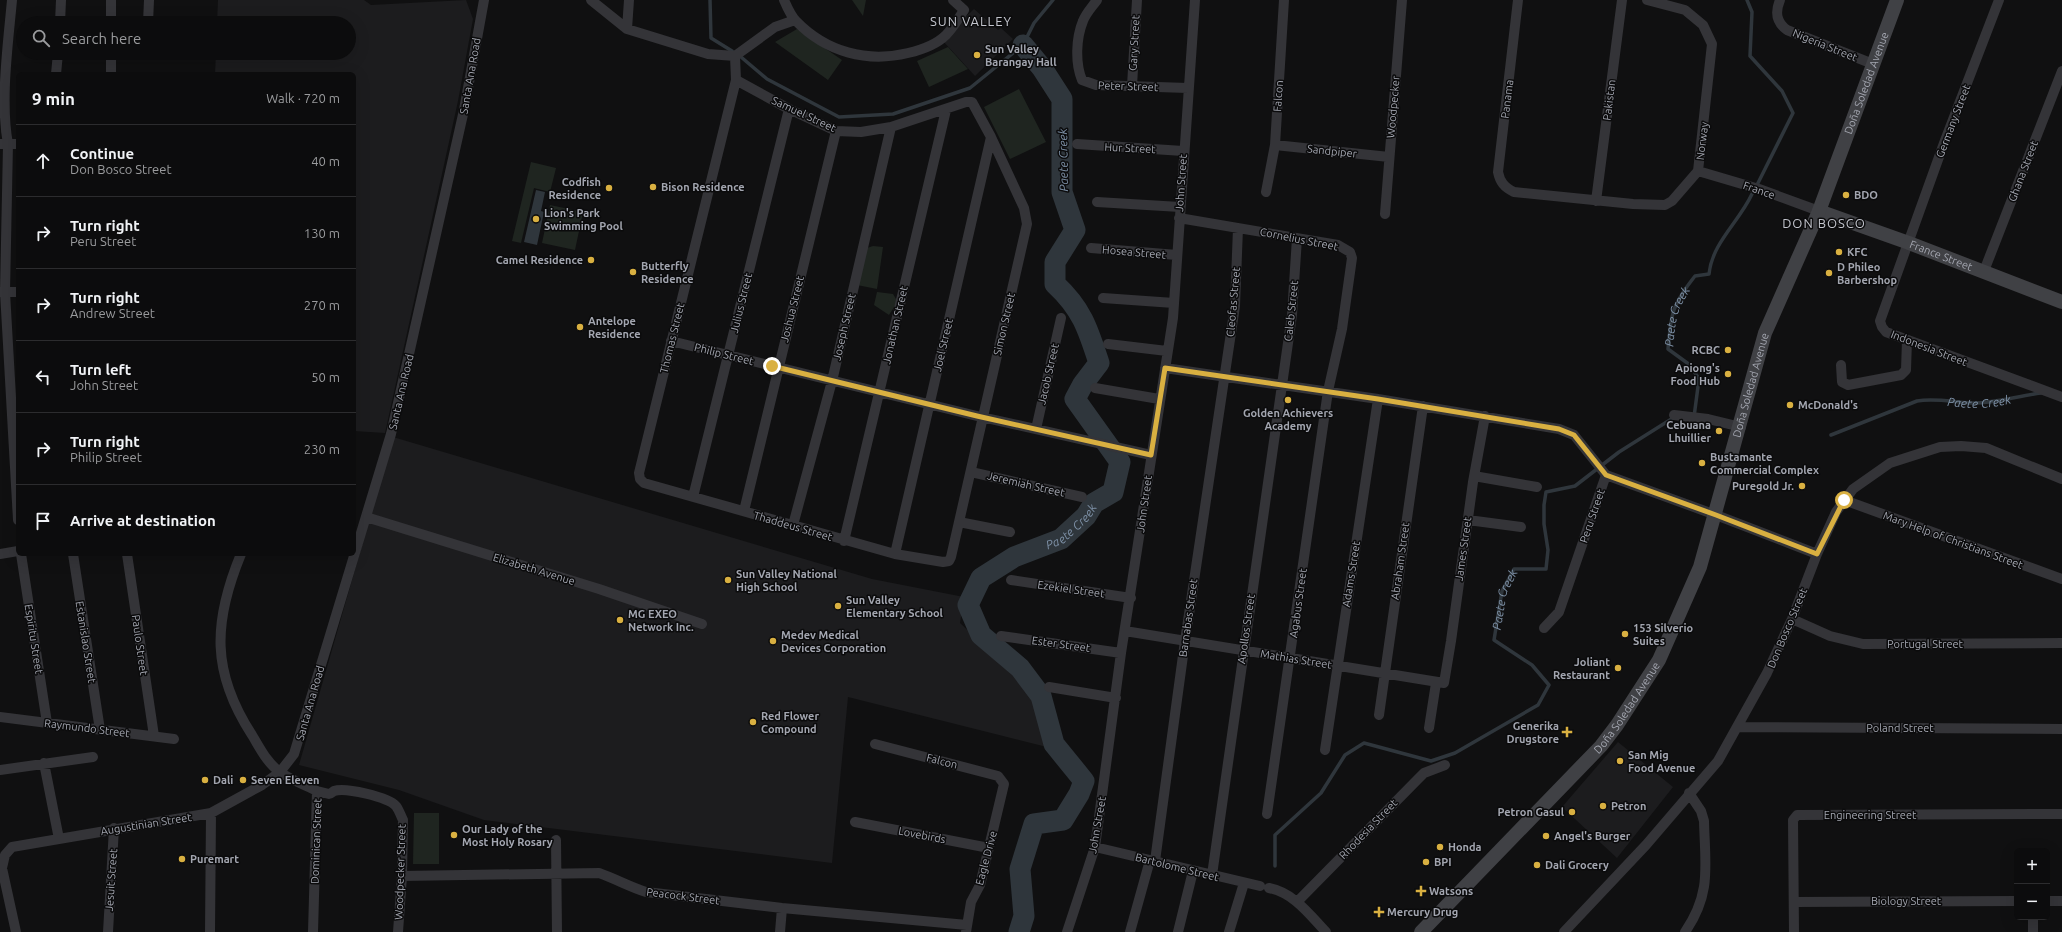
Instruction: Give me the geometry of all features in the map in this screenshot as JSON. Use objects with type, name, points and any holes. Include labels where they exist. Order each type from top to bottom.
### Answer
[{"type":"main road","name":"Doña Soledad Avenue","points":[[1421,932],[1588,760],[1617,725],[1659,660],[1700,567],[1716,515],[1765,333],[1819,211],[1897,0]]},
{"type":"main road","name":"France Street","points":[[1819,211],[1909,243],[2062,302]]},
{"type":"street","points":[[12,0],[3,107],[4,126],[9,144],[2,292],[16,470]]},
{"type":"street","points":[[60,16],[61,0]]},
{"type":"street","points":[[111,0],[111,16]]},
{"type":"street","points":[[148,16],[149,0]]},
{"type":"street","name":"Santa Ana Road","points":[[356,551],[391,434],[464,110],[484,0]]},
{"type":"street","points":[[591,0],[627,29],[708,54],[735,56],[775,27],[795,20]]},
{"type":"street","points":[[627,29],[629,0]]},
{"type":"street","points":[[784,0],[795,20],[815,37],[840,51],[863,57],[890,58],[922,50],[946,35],[964,10],[953,0]]},
{"type":"street","name":"Peter Street","points":[[1097,0],[1086,14],[1080,30],[1078,58],[1082,80],[1096,86],[1188,88]]},
{"type":"street","name":"Gary Street","points":[[1132,86],[1137,0]]},
{"type":"street","name":"John Street","points":[[1067,932],[1095,847],[1121,653],[1131,598],[1174,303],[1183,151],[1195,0]]},
{"type":"street","name":"Falcon","points":[[1266,192],[1275,145],[1284,0]]},
{"type":"street","name":"Woodpecker","points":[[1385,214],[1402,0]]},
{"type":"street","name":"Panama","points":[[1514,192],[1500,181],[1498,172],[1518,0]]},
{"type":"street","name":"Pakistan","points":[[1596,201],[1622,0]]},
{"type":"street","name":"Norway","points":[[1514,192],[1596,201],[1665,205],[1672,201],[1698,171],[1712,44],[1703,25],[1685,10],[1647,0]]},
{"type":"street","name":"Nigeria Street","points":[[1780,0],[1777,7],[1777,18],[1780,25],[1787,30],[1873,64]]},
{"type":"street","name":"Germany Street","points":[[1909,243],[1944,143],[1999,0]]},
{"type":"street","name":"Thomas Street","points":[[640,479],[639,473],[736,80],[735,56]]},
{"type":"street","points":[[56,72],[57,60]]},
{"type":"street","points":[[111,60],[112,72]]},
{"type":"street","name":"Ghana Street","points":[[1984,272],[2062,71]]},
{"type":"street","name":"Samuel Street","points":[[736,80],[789,109],[836,131],[861,132],[891,127],[946,110],[966,102]]},
{"type":"street","name":"Simon Street","points":[[949,561],[971,472],[1027,224],[1024,208],[975,104],[972,102],[966,102]]},
{"type":"street","name":"Julius Street","points":[[693,497],[789,109]]},
{"type":"street","name":"Jonathan Street","points":[[844,541],[946,110]]},
{"type":"street","name":"Joseph Street","points":[[793,526],[832,381],[891,127]]},
{"type":"street","name":"Joshua Street","points":[[744,511],[777,367],[836,131]]},
{"type":"street","name":"Joel Street","points":[[895,554],[991,136]]},
{"type":"street","name":"Hur Street","points":[[1077,144],[1183,151]]},
{"type":"street","name":"Sandpiper","points":[[1275,145],[1389,157]]},
{"type":"street","name":"France","points":[[1698,171],[1759,189],[1819,211]]},
{"type":"street","name":"Cornelius Street","points":[[1097,202],[1180,212],[1238,228],[1338,245],[1350,252],[1352,258],[1342,329],[1328,391]]},
{"type":"street","name":"Cleofas Street","points":[[1224,375],[1235,306],[1238,228]]},
{"type":"street","name":"Caleb Street","points":[[1281,384],[1292,315],[1297,238]]},
{"type":"street","name":"Indonesia Street","points":[[1909,243],[1880,321],[1886,332],[2061,397]]},
{"type":"street","name":"Hosea Street","points":[[1091,248],[1177,255]]},
{"type":"street","points":[[2,292],[16,292]]},
{"type":"street","points":[[1103,298],[1174,303]]},
{"type":"street","name":"Jacob Street","points":[[1036,429],[1061,318]]},
{"type":"street","points":[[1841,365],[1842,382],[1848,385],[1901,375],[1906,370],[1907,340]]},
{"type":"street","name":"Philip Street","points":[[671,341],[983,417],[1151,455]]},
{"type":"street","points":[[1108,344],[1167,351]]},
{"type":"street","points":[[1165,368],[1224,375],[1328,391],[1559,429],[1574,435],[1606,474]]},
{"type":"street","name":"Barnabas Street","points":[[1130,932],[1153,861],[1224,375]]},
{"type":"street","name":"Apollos Street","points":[[1212,875],[1281,384]]},
{"type":"street","points":[[1095,388],[1159,399]]},
{"type":"street","name":"Agabus Street","points":[[1267,814],[1328,391]]},
{"type":"street","name":"Adams Street","points":[[1325,750],[1378,399]]},
{"type":"street","name":"Abraham Street","points":[[1379,715],[1423,406]]},
{"type":"street","points":[[1674,415],[1708,419],[1740,427]]},
{"type":"street","name":"James Street","points":[[1429,728],[1451,641],[1474,476],[1485,416]]},
{"type":"street","name":"Don Bosco Street","points":[[1564,932],[1646,844],[1718,761],[1738,728],[1767,674],[1792,619],[1817,554],[1844,500],[1866,479],[1890,463],[1912,454],[1940,447],[1961,446],[1986,448],[2062,479]]},
{"type":"street","name":"Jeremiah Street","points":[[971,472],[1082,497]]},
{"type":"street","name":"Peru Street","points":[[1544,628],[1560,612],[1606,474],[1817,554]]},
{"type":"street","points":[[1474,476],[1537,488]]},
{"type":"street","name":"Thaddeus Street","points":[[640,479],[644,482],[693,497],[844,541],[895,554],[943,562],[949,561]]},
{"type":"street","name":"Mary Help of Christians Street","points":[[1844,500],[2062,579]]},
{"type":"street","name":"Elizabeth Avenue","points":[[366,517],[599,589],[702,624]]},
{"type":"street","points":[[1468,520],[1521,528]]},
{"type":"street","points":[[959,522],[1010,532]]},
{"type":"street","points":[[0,554],[16,551]]},
{"type":"street","name":"Espiritu Street","points":[[21,556],[48,723]]},
{"type":"street","name":"Estanislao Street","points":[[73,556],[100,730]]},
{"type":"street","name":"Paulo Street","points":[[127,556],[154,736]]},
{"type":"street","name":"Dominican Street","points":[[240,556],[223,603],[221,621],[221,653],[224,676],[235,705],[245,725],[267,759],[280,772],[320,791],[313,932]]},
{"type":"street","name":"Santa Ana Road","points":[[280,772],[289,763],[298,745],[354,556]]},
{"type":"street","name":"Ezekiel Street","points":[[1011,580],[1131,598]]},
{"type":"street","name":"Portugal Street","points":[[1792,619],[1830,636],[1863,644],[2062,643]]},
{"type":"street","name":"Mathias Street","points":[[1125,630],[1290,659],[1385,672],[1440,682]]},
{"type":"street","name":"Ester Street","points":[[1001,636],[1121,653]]},
{"type":"street","points":[[1049,687],[1116,698]]},
{"type":"street","name":"Raymundo Street","points":[[0,717],[174,739]]},
{"type":"street","name":"Poland Street","points":[[1738,728],[2062,729]]},
{"type":"street","name":"Falcon","points":[[875,744],[998,776],[1004,784]]},
{"type":"street","points":[[0,770],[93,757]]},
{"type":"street","points":[[44,763],[59,839]]},
{"type":"street","name":"Rhodesia Street","points":[[1297,902],[1424,773],[1445,765]]},
{"type":"street","name":"Augustinian Street","points":[[16,932],[4,883],[2,868],[4,855],[12,847],[114,828],[211,813],[240,799],[280,772]]},
{"type":"street","name":"Eagle Drive","points":[[967,928],[972,902],[980,885],[1004,784]]},
{"type":"street","name":"Woodpecker Street","points":[[320,791],[325,794],[334,792],[369,795],[390,802],[396,806],[403,820],[402,876],[398,932]]},
{"type":"street","points":[[1685,932],[1698,910],[1706,886],[1704,821],[1701,811],[1689,793]]},
{"type":"street","points":[[210,932],[211,813]]},
{"type":"street","name":"Engineering Street","points":[[1794,932],[1793,820],[1797,815],[2062,814]]},
{"type":"street","name":"Lovebirds","points":[[855,822],[989,848]]},
{"type":"street","name":"Jesuit Street","points":[[108,932],[114,828]]},
{"type":"street","points":[[556,840],[557,932]]},
{"type":"street","name":"Bartolome Street","points":[[1095,847],[1283,892],[1297,902],[1326,932]]},
{"type":"street","points":[[1178,932],[1193,871]]},
{"type":"street","name":"Peacock Street","points":[[402,876],[599,873],[616,879],[629,887],[646,892],[967,928]]},
{"type":"street","points":[[1229,932],[1244,883]]},
{"type":"street","name":"Biology Street","points":[[1794,902],[2014,901]]},
{"type":"street","points":[[2050,901],[2062,901]]},
{"type":"street","points":[[780,932],[782,908]]},
{"type":"street","points":[[2033,920],[2033,932]]},
{"type":"shaded area","points":[[218,0],[364,0],[371,5],[466,0],[473,19],[458,101],[385,433],[356,431],[356,72],[215,72],[216,60],[356,60],[356,16],[217,16]]},
{"type":"shaded area","points":[[852,0],[866,0],[863,16]]},
{"type":"shaded area","points":[[974,9],[998,30],[1001,28],[1013,39],[975,76],[942,40]]},
{"type":"shaded area","points":[[797,29],[842,60],[828,80],[775,42]]},
{"type":"shaded area","points":[[948,47],[968,69],[929,87],[917,61]]},
{"type":"shaded area","points":[[1019,89],[1046,142],[1010,159],[984,107]]},
{"type":"shaded area","points":[[531,162],[556,168],[550,192],[534,188],[521,243],[512,241]]},
{"type":"shaded area","points":[[536,190],[545,192],[541,211],[544,212],[537,245],[524,242]]},
{"type":"shaded area","points":[[550,205],[583,212],[575,250],[542,243]]},
{"type":"shaded area","points":[[873,246],[883,247],[877,289],[857,285],[867,248]]},
{"type":"shaded area","points":[[877,292],[893,294],[896,299],[896,304],[889,315],[874,305]]},
{"type":"shaded area","points":[[393,437],[872,579],[964,597],[960,623],[1037,696],[1051,748],[848,697],[832,863],[484,820],[399,790],[299,765]]},
{"type":"shaded area","points":[[1618,742],[1673,787],[1617,858],[1562,807]]},
{"type":"shaded area","points":[[414,813],[439,813],[439,864],[413,864]]},
{"type":"waterway","name":"Paete Creek","points":[[710,0],[711,38],[732,51]]},
{"type":"waterway","name":"Paete Creek","points":[[741,57],[767,79],[839,117],[893,114],[970,88],[1023,45],[1034,23],[1053,0]]},
{"type":"waterway","name":"Paete Creek","points":[[1747,0],[1752,12],[1750,56],[1782,91],[1793,113],[1757,185]]},
{"type":"waterway","name":"Paete Creek","points":[[1019,932],[1024,916],[1020,869],[1034,824],[1063,820],[1079,794],[1084,781],[1054,744],[1041,696],[1020,668],[981,635],[968,605],[981,578],[1014,557],[1061,539],[1086,516],[1094,503],[1113,492],[1120,462],[1075,399],[1083,384],[1099,363],[1083,320],[1078,311],[1072,302],[1055,284],[1055,262],[1075,230],[1062,192],[1062,99],[1042,68],[1023,45]]},
{"type":"waterway","name":"Paete Creek","points":[[1694,417],[1699,379],[1690,365],[1668,349],[1670,326],[1674,310],[1677,302],[1695,276],[1709,274],[1711,263],[1720,242],[1747,204],[1752,194]]},
{"type":"waterway","name":"Paete Creek","points":[[1831,435],[1917,401],[1937,400],[1979,403],[2041,393]]},
{"type":"waterway","name":"Paete Creek","points":[[1275,866],[1275,835],[1321,793],[1345,755],[1364,743],[1431,761],[1455,753],[1538,705],[1549,685],[1532,665],[1494,640],[1502,591],[1514,569],[1546,569],[1548,550],[1544,524],[1546,492],[1575,486],[1619,452],[1673,418]]},
{"type":"place","name":"Sun Valley Barangay Hall","points":[[977,55]]},
{"type":"place","name":"Bison Residence","points":[[653,187]]},
{"type":"place","name":"Codfish Residence","points":[[609,188]]},
{"type":"place","name":"BDO","points":[[1846,195]]},
{"type":"place","name":"Lion's Park Swimming Pool","points":[[536,219]]},
{"type":"place","name":"KFC","points":[[1839,252]]},
{"type":"place","name":"Camel Residence","points":[[591,260]]},
{"type":"place","name":"Butterfly Residence","points":[[633,272]]},
{"type":"place","name":"D Phileo Barbershop","points":[[1829,273]]},
{"type":"place","name":"Antelope Residence","points":[[580,327]]},
{"type":"place","name":"RCBC","points":[[1728,350]]},
{"type":"place","name":"Apiong's Food Hub","points":[[1728,374]]},
{"type":"place","name":"Golden Achievers Academy","points":[[1288,400]]},
{"type":"place","name":"McDonald's","points":[[1790,405]]},
{"type":"place","name":"Cebuana Lhuillier","points":[[1719,431]]},
{"type":"place","name":"Bustamante Commercial Complex","points":[[1702,463]]},
{"type":"place","name":"Puregold Jr.","points":[[1802,486]]},
{"type":"place","name":"Sun Valley National High School","points":[[728,580]]},
{"type":"place","name":"Sun Valley Elementary School","points":[[838,606]]},
{"type":"place","name":"MG EXEO Network Inc.","points":[[620,620]]},
{"type":"place","name":"153 Silverio Suites","points":[[1625,634]]},
{"type":"place","name":"Medev Medical Devices Corporation","points":[[773,641]]},
{"type":"place","name":"Joliant Restaurant","points":[[1618,668]]},
{"type":"place","name":"Red Flower Compound","points":[[753,722]]},
{"type":"place","name":"Generika Drugstore","points":[[1567,732]]},
{"type":"place","name":"San Mig Food Avenue","points":[[1620,761]]},
{"type":"place","name":"Dali","points":[[205,780]]},
{"type":"place","name":"Seven Eleven","points":[[243,780]]},
{"type":"place","name":"Petron","points":[[1603,806]]},
{"type":"place","name":"Petron Gasul","points":[[1572,812]]},
{"type":"place","name":"Our Lady of the Most Holy Rosary","points":[[454,835]]},
{"type":"place","name":"Angel's Burger","points":[[1546,836]]},
{"type":"place","name":"Honda","points":[[1440,847]]},
{"type":"place","name":"Puremart","points":[[182,859]]},
{"type":"place","name":"BPI","points":[[1426,862]]},
{"type":"place","name":"Dali Grocery","points":[[1537,865]]},
{"type":"place","name":"Watsons","points":[[1421,891]]},
{"type":"place","name":"Mercury Drug","points":[[1379,912]]},
{"type":"district","name":"SUN VALLEY","points":[[971,21]]},
{"type":"district","name":"DON BOSCO","points":[[1824,223]]},
{"type":"route","points":[[772,366],[977,416],[1151,455],[1165,368],[1224,375],[1559,429],[1574,435],[1606,475],[1817,554],[1836,512],[1844,500]]}]
